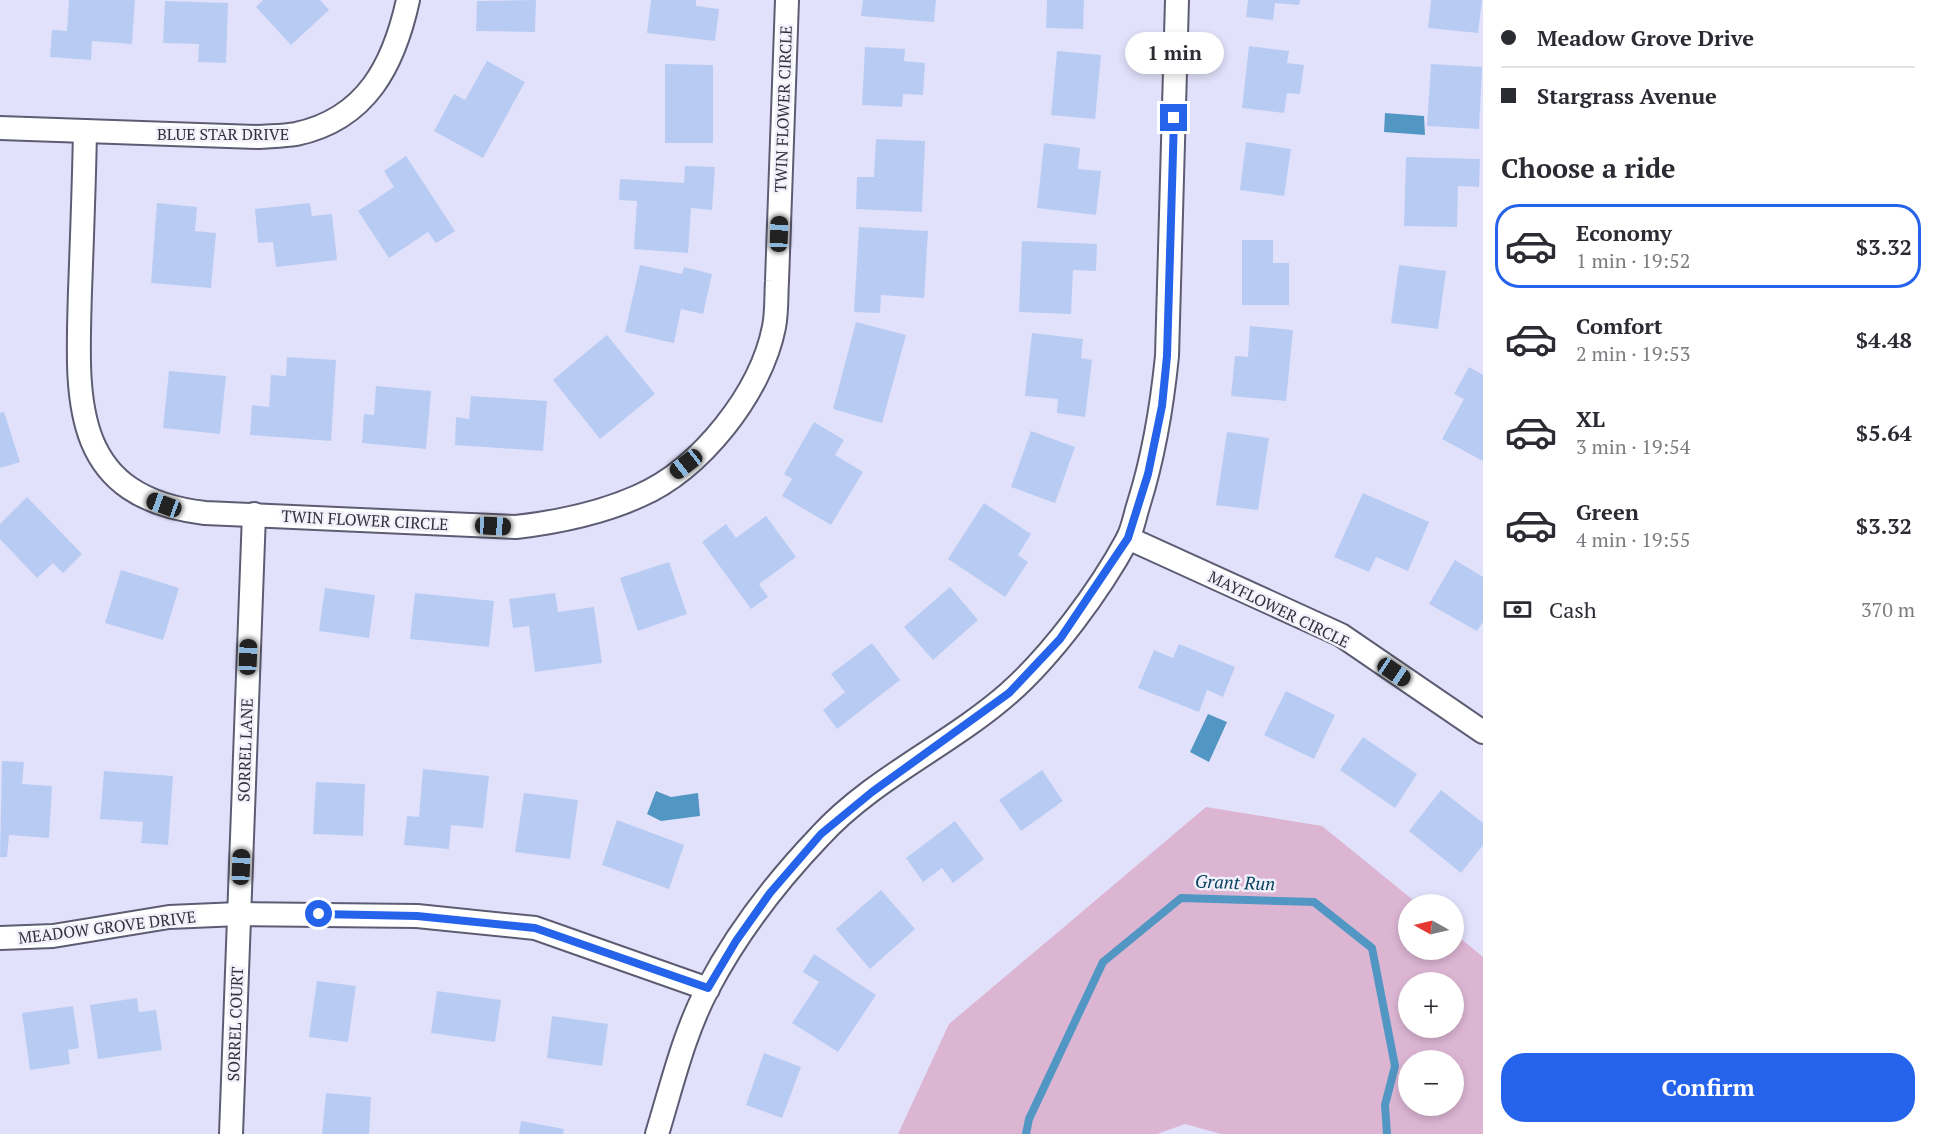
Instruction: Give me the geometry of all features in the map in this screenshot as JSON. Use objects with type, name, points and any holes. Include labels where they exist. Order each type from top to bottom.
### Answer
[{"type":"street","name":"BLUE STAR DRIVE","points":[[0,128],[258,137],[297,134],[332,120],[361,101],[386,69],[401,34],[408,0]]},
{"type":"street","name":"TWIN FLOWER CIRCLE","points":[[85,131],[78,376],[83,419],[93,444],[109,467],[129,487],[152,500],[177,509],[516,527],[563,522],[642,495],[702,452],[749,393],[766,357],[774,326],[787,0]]},
{"type":"street","points":[[657,1134],[675,1073],[708,988],[736,941],[770,893],[821,834],[872,792],[1009,693],[1060,639],[1128,538],[1148,474],[1162,406],[1167,356],[1177,0]]},
{"type":"street","name":"SORREL LANE","points":[[239,914],[254,514]]},
{"type":"street","name":"MAYFLOWER CIRCLE","points":[[1128,538],[1341,636],[1483,732]]},
{"type":"street","name":"MEADOW GROVE DRIVE","points":[[0,939],[52,936],[169,917],[239,914],[417,916],[535,928],[708,988]]},
{"type":"street","name":"SORREL COURT","points":[[231,1134],[239,914]]},
{"type":"shaded area","points":[[1206,807],[1322,826],[1406,894],[1398,894],[1398,960],[1464,960],[1464,941],[1483,957],[1483,1134],[1221,1134],[1185,1124],[1157,1134],[898,1134],[949,1024]]},
{"type":"water","points":[[1385,113],[1424,116],[1425,135],[1384,132]]},
{"type":"water","points":[[1208,714],[1227,722],[1209,762],[1190,752]]},
{"type":"water","points":[[656,791],[671,797],[698,793],[700,816],[661,821],[647,814]]},
{"type":"building","points":[[69,0],[135,0],[132,44],[92,41],[91,60],[50,57],[52,30],[67,31]]},
{"type":"building","points":[[263,0],[320,0],[329,10],[291,45],[256,7]]},
{"type":"building","points":[[536,0],[535,32],[476,31],[477,1]]},
{"type":"building","points":[[651,0],[696,0],[696,6],[719,9],[715,41],[647,33]]},
{"type":"building","points":[[863,0],[936,0],[934,22],[861,16]]},
{"type":"building","points":[[1047,0],[1084,0],[1083,29],[1046,28]]},
{"type":"building","points":[[1248,0],[1300,0],[1299,5],[1275,3],[1273,20],[1246,17]]},
{"type":"building","points":[[1431,0],[1482,0],[1478,33],[1428,28]]},
{"type":"building","points":[[165,1],[228,3],[226,63],[198,62],[199,44],[163,43]]},
{"type":"building","points":[[1249,46],[1289,51],[1287,63],[1304,65],[1300,94],[1287,93],[1284,113],[1242,108]]},
{"type":"building","points":[[865,47],[905,49],[904,61],[925,63],[923,95],[903,94],[902,107],[862,105]]},
{"type":"building","points":[[1057,51],[1101,55],[1095,119],[1051,115]]},
{"type":"building","points":[[487,61],[525,82],[483,158],[434,131],[454,94],[465,100]]},
{"type":"building","points":[[665,64],[713,65],[713,143],[665,143]]},
{"type":"building","points":[[1431,64],[1482,67],[1479,129],[1427,126]]},
{"type":"building","points":[[876,139],[925,141],[922,212],[856,209],[857,177],[874,177]]},
{"type":"building","points":[[1246,142],[1291,149],[1284,196],[1240,190]]},
{"type":"building","points":[[1044,143],[1080,148],[1078,169],[1101,171],[1096,215],[1037,208]]},
{"type":"building","points":[[406,156],[455,231],[436,243],[428,232],[389,258],[358,211],[394,187],[384,171]]},
{"type":"building","points":[[1406,157],[1480,159],[1479,187],[1458,186],[1457,227],[1404,226]]},
{"type":"building","points":[[685,166],[715,167],[712,210],[691,208],[688,253],[634,249],[637,201],[619,200],[620,179],[684,183]]},
{"type":"building","points":[[157,203],[197,207],[195,231],[216,233],[211,288],[151,283]]},
{"type":"building","points":[[310,203],[312,216],[332,214],[337,260],[276,267],[273,242],[258,243],[255,209]]},
{"type":"building","points":[[859,227],[928,231],[924,298],[881,295],[880,313],[854,312]]},
{"type":"building","points":[[1242,240],[1273,240],[1273,263],[1289,263],[1289,305],[1242,305]]},
{"type":"building","points":[[1022,241],[1097,244],[1096,271],[1073,270],[1071,314],[1019,312]]},
{"type":"building","points":[[640,265],[682,274],[684,267],[712,274],[703,314],[681,309],[674,343],[625,332]]},
{"type":"building","points":[[1399,265],[1446,271],[1438,329],[1391,323]]},
{"type":"building","points":[[856,322],[906,335],[882,423],[833,409]]},
{"type":"building","points":[[1250,326],[1293,330],[1286,401],[1231,396],[1235,356],[1248,357]]},
{"type":"building","points":[[1032,333],[1083,339],[1081,358],[1092,360],[1085,417],[1057,413],[1058,399],[1025,396]]},
{"type":"building","points":[[607,335],[655,394],[600,439],[553,380]]},
{"type":"building","points":[[287,357],[336,360],[331,441],[250,435],[252,405],[269,407],[271,375],[286,376]]},
{"type":"building","points":[[1469,367],[1483,375],[1483,461],[1442,439],[1464,399],[1454,394]]},
{"type":"building","points":[[169,371],[226,376],[220,434],[163,428]]},
{"type":"building","points":[[376,386],[431,391],[426,449],[362,443],[364,414],[374,415]]},
{"type":"building","points":[[471,396],[547,401],[543,451],[455,445],[456,417],[469,419]]},
{"type":"building","points":[[4,412],[20,462],[0,468],[0,413]]},
{"type":"building","points":[[814,422],[844,440],[835,455],[863,472],[831,525],[782,496],[792,479],[784,474]]},
{"type":"building","points":[[1031,431],[1075,447],[1055,503],[1011,487]]},
{"type":"building","points":[[1227,432],[1269,438],[1258,510],[1216,505]]},
{"type":"building","points":[[1363,493],[1429,522],[1408,571],[1376,557],[1369,572],[1334,557]]},
{"type":"building","points":[[27,497],[82,554],[63,573],[53,563],[37,578],[0,539],[0,524]]},
{"type":"building","points":[[984,503],[1031,534],[1018,555],[1028,562],[1005,597],[948,559]]},
{"type":"building","points":[[766,516],[796,557],[759,584],[768,597],[751,609],[702,542],[726,524],[736,538]]},
{"type":"building","points":[[1455,560],[1483,577],[1483,622],[1477,631],[1429,604]]},
{"type":"building","points":[[669,562],[687,614],[638,631],[620,578]]},
{"type":"building","points":[[121,570],[179,588],[163,640],[105,623]]},
{"type":"building","points":[[950,587],[978,620],[933,660],[904,627]]},
{"type":"building","points":[[325,588],[375,595],[369,638],[319,631]]},
{"type":"building","points":[[415,593],[494,601],[489,647],[410,639]]},
{"type":"building","points":[[555,593],[558,612],[594,607],[602,663],[535,672],[529,626],[513,628],[509,599]]},
{"type":"building","points":[[872,643],[900,680],[837,729],[823,710],[845,692],[831,674]]},
{"type":"building","points":[[1179,644],[1235,667],[1223,697],[1207,690],[1199,712],[1138,688],[1154,650],[1173,658]]},
{"type":"building","points":[[1286,691],[1335,715],[1314,759],[1264,735]]},
{"type":"building","points":[[1363,737],[1417,774],[1395,808],[1340,770]]},
{"type":"building","points":[[2,761],[24,762],[22,784],[52,786],[49,838],[9,835],[7,857],[0,857]]},
{"type":"building","points":[[423,769],[489,776],[483,828],[451,825],[449,849],[404,845],[407,816],[419,817]]},
{"type":"building","points":[[1042,770],[1063,801],[1021,831],[999,800]]},
{"type":"building","points":[[104,771],[173,776],[168,845],[141,843],[143,822],[100,819]]},
{"type":"building","points":[[316,782],[365,784],[363,836],[313,834]]},
{"type":"building","points":[[1441,790],[1483,823],[1483,845],[1461,873],[1409,831]]},
{"type":"building","points":[[524,793],[578,800],[570,859],[515,852]]},
{"type":"building","points":[[617,820],[684,845],[669,889],[602,865]]},
{"type":"building","points":[[955,821],[984,859],[953,883],[942,868],[923,882],[906,858]]},
{"type":"building","points":[[881,890],[915,929],[870,969],[836,929]]},
{"type":"building","points":[[814,954],[876,995],[838,1052],[792,1023],[819,982],[803,972]]},
{"type":"building","points":[[317,981],[356,986],[348,1042],[309,1037]]},
{"type":"building","points":[[437,991],[501,1000],[495,1042],[431,1033]]},
{"type":"building","points":[[137,998],[139,1012],[156,1010],[162,1050],[98,1059],[90,1005]]},
{"type":"building","points":[[73,1006],[79,1048],[68,1050],[70,1064],[30,1070],[22,1013]]},
{"type":"building","points":[[552,1016],[608,1024],[602,1066],[547,1058]]},
{"type":"building","points":[[764,1053],[801,1067],[782,1118],[746,1105]]},
{"type":"building","points":[[326,1093],[371,1097],[369,1134],[322,1134]]},
{"type":"building","points":[[521,1121],[564,1129],[563,1134],[519,1134]]},
{"type":"waterway","name":"Grant Run","points":[[1026,1134],[1029,1119],[1103,962],[1181,898],[1314,902],[1372,948],[1395,1066],[1385,1105],[1387,1134]]},
{"type":"route","points":[[319,914],[417,916],[487,921],[535,928],[708,988],[736,941],[770,893],[821,834],[872,792],[1009,693],[1060,639],[1128,538],[1148,474],[1162,406],[1167,356],[1174,118]]}]
